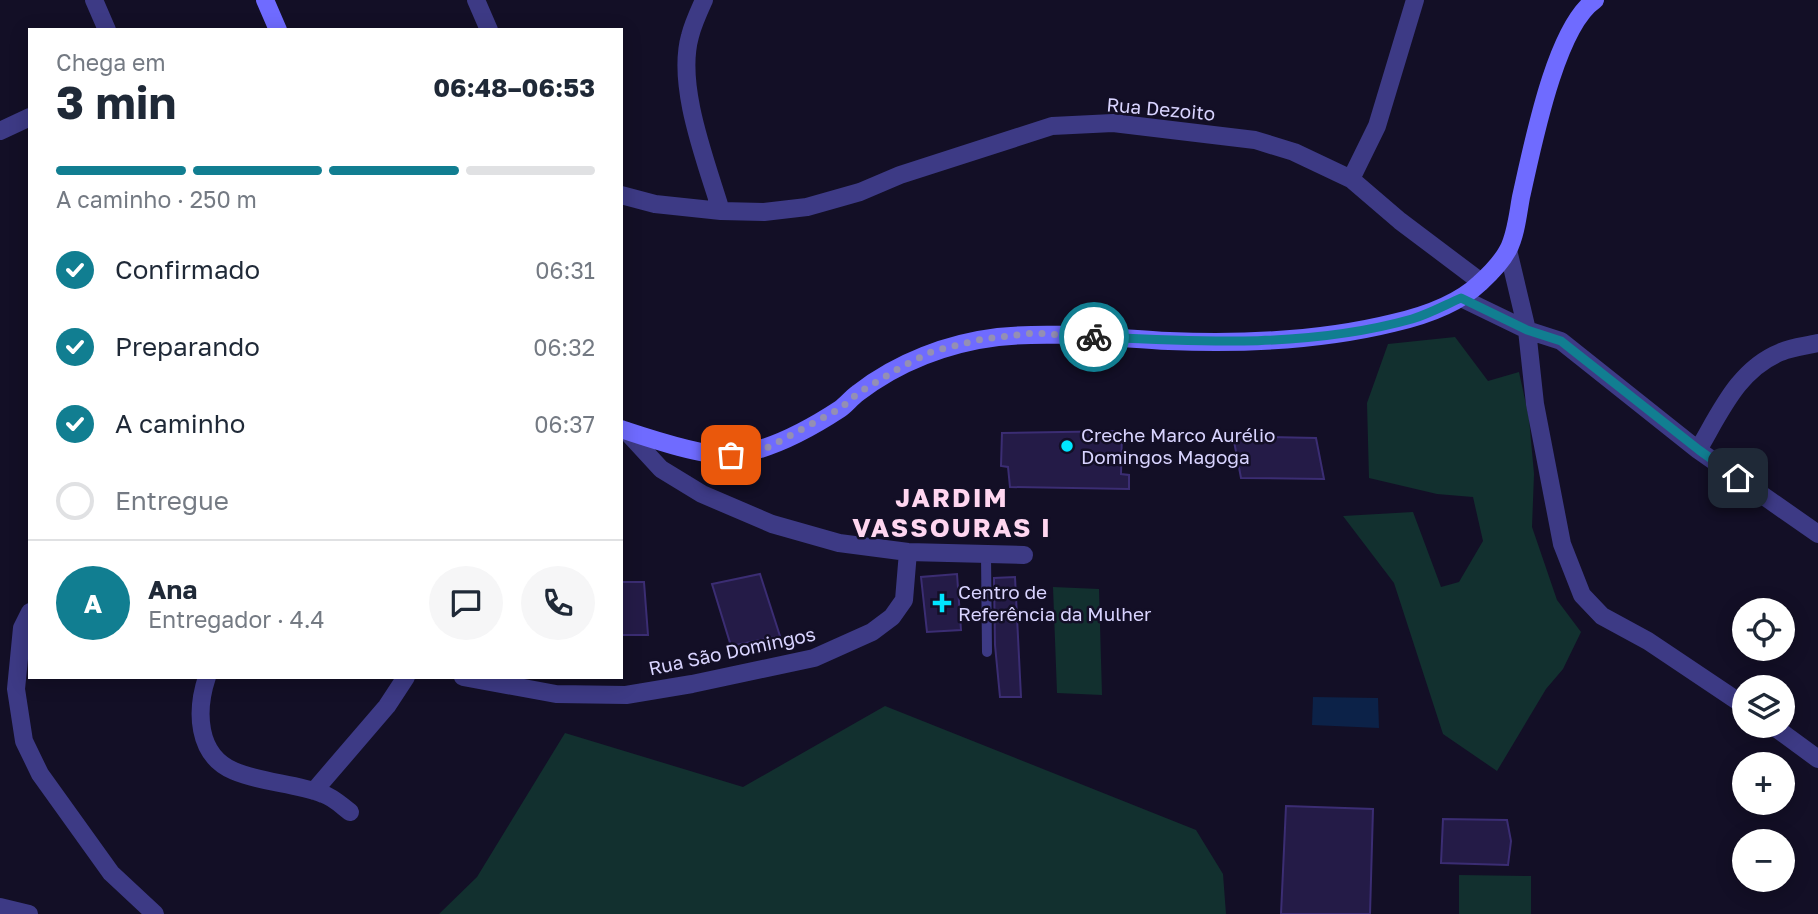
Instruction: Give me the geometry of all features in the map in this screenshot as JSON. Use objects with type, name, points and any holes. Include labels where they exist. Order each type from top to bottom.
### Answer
[{"type":"main road","points":[[265,0],[277,28]]},
{"type":"main road","points":[[624,430],[679,446],[731,455],[778,443],[841,408],[858,393],[901,367],[933,351],[983,339],[1033,333],[1173,341],[1303,339],[1364,331],[1415,318],[1461,298],[1481,282],[1508,250],[1544,98],[1556,62],[1587,5],[1595,0]]},
{"type":"street","points":[[94,0],[106,28]]},
{"type":"street","points":[[476,0],[488,28]]},
{"type":"street","points":[[704,0],[690,37],[687,85],[696,130],[722,211]]},
{"type":"street","points":[[1351,179],[1377,126],[1415,0]]},
{"type":"street","points":[[0,131],[28,118]]},
{"type":"street","name":"Rua Dezoito","points":[[623,196],[655,204],[722,211],[764,212],[807,207],[860,192],[900,175],[1052,126],[1113,123],[1255,141],[1294,152],[1351,179],[1400,221],[1481,282]]},
{"type":"street","points":[[1508,250],[1527,330],[1535,404],[1562,544],[1582,595],[1602,616],[1648,641],[1732,697]]},
{"type":"street","points":[[1461,298],[1527,330],[1561,341],[1699,450],[1818,534]]},
{"type":"street","points":[[1699,450],[1733,389],[1753,369],[1780,352],[1818,343]]},
{"type":"street","points":[[624,430],[661,469],[702,494],[772,524],[839,543],[908,552],[1024,555]]},
{"type":"street","name":"Rua São Domingos","points":[[474,679],[556,694],[626,695],[692,684],[814,657],[872,632],[892,617],[904,600],[908,552]]},
{"type":"street","points":[[28,616],[22,628],[16,689],[24,741],[40,774],[111,873],[155,914]]},
{"type":"street","points":[[205,679],[200,698],[200,724],[207,746],[216,757],[233,771],[325,794],[350,812]]},
{"type":"street","points":[[314,791],[387,706],[405,679]]},
{"type":"street","points":[[1789,738],[1818,759]]},
{"type":"street","points":[[0,907],[29,914]]},
{"type":"lane","points":[[986,555],[987,652]]},
{"type":"green space","points":[[1455,337],[1488,381],[1519,372],[1529,418],[1534,474],[1532,527],[1557,600],[1581,632],[1563,669],[1546,689],[1497,771],[1443,734],[1394,583],[1343,516],[1413,512],[1441,587],[1459,582],[1483,541],[1473,497],[1437,494],[1369,478],[1367,403],[1388,344]]},
{"type":"green space","points":[[1053,587],[1099,589],[1102,695],[1057,693]]},
{"type":"green space","points":[[885,706],[1196,830],[1223,874],[1226,914],[439,914],[477,877],[565,733],[743,787]]},
{"type":"green space","points":[[1459,875],[1531,876],[1531,914],[1459,914]]},
{"type":"water","points":[[1313,697],[1378,698],[1379,728],[1312,725]]},
{"type":"building","points":[[1122,431],[1121,474],[1129,475],[1129,489],[1010,487],[1008,467],[1001,466],[1002,433]]},
{"type":"building","points":[[1233,436],[1316,438],[1324,479],[1241,478]]},
{"type":"building","points":[[760,574],[780,636],[731,646],[712,584]]},
{"type":"building","name":"Centro de Referência da Mulher","points":[[957,574],[961,630],[927,632],[921,577]]},
{"type":"building","points":[[1015,577],[1021,697],[1000,697],[995,645],[994,578]]},
{"type":"building","points":[[623,582],[644,582],[648,635],[623,635]]},
{"type":"building","points":[[1286,806],[1373,809],[1370,914],[1281,914]]},
{"type":"building","points":[[1443,819],[1507,820],[1511,841],[1508,865],[1441,863]]},
{"type":"way so far","points":[[731,455],[769,447],[841,408],[858,393],[933,351],[983,339],[1033,333],[1094,337]]},
{"type":"place","name":"Creche Marco Aurélio Domingos Magoga","points":[[1067,446]]},
{"type":"place","name":"Centro de Referência da Mulher","points":[[942,603]]},
{"type":"district","name":"JARDIM VASSOURAS I","points":[[952,513]]},
{"type":"route","points":[[1094,337],[1173,341],[1303,339],[1364,331],[1415,318],[1461,298],[1527,330],[1561,341],[1738,478]]}]
